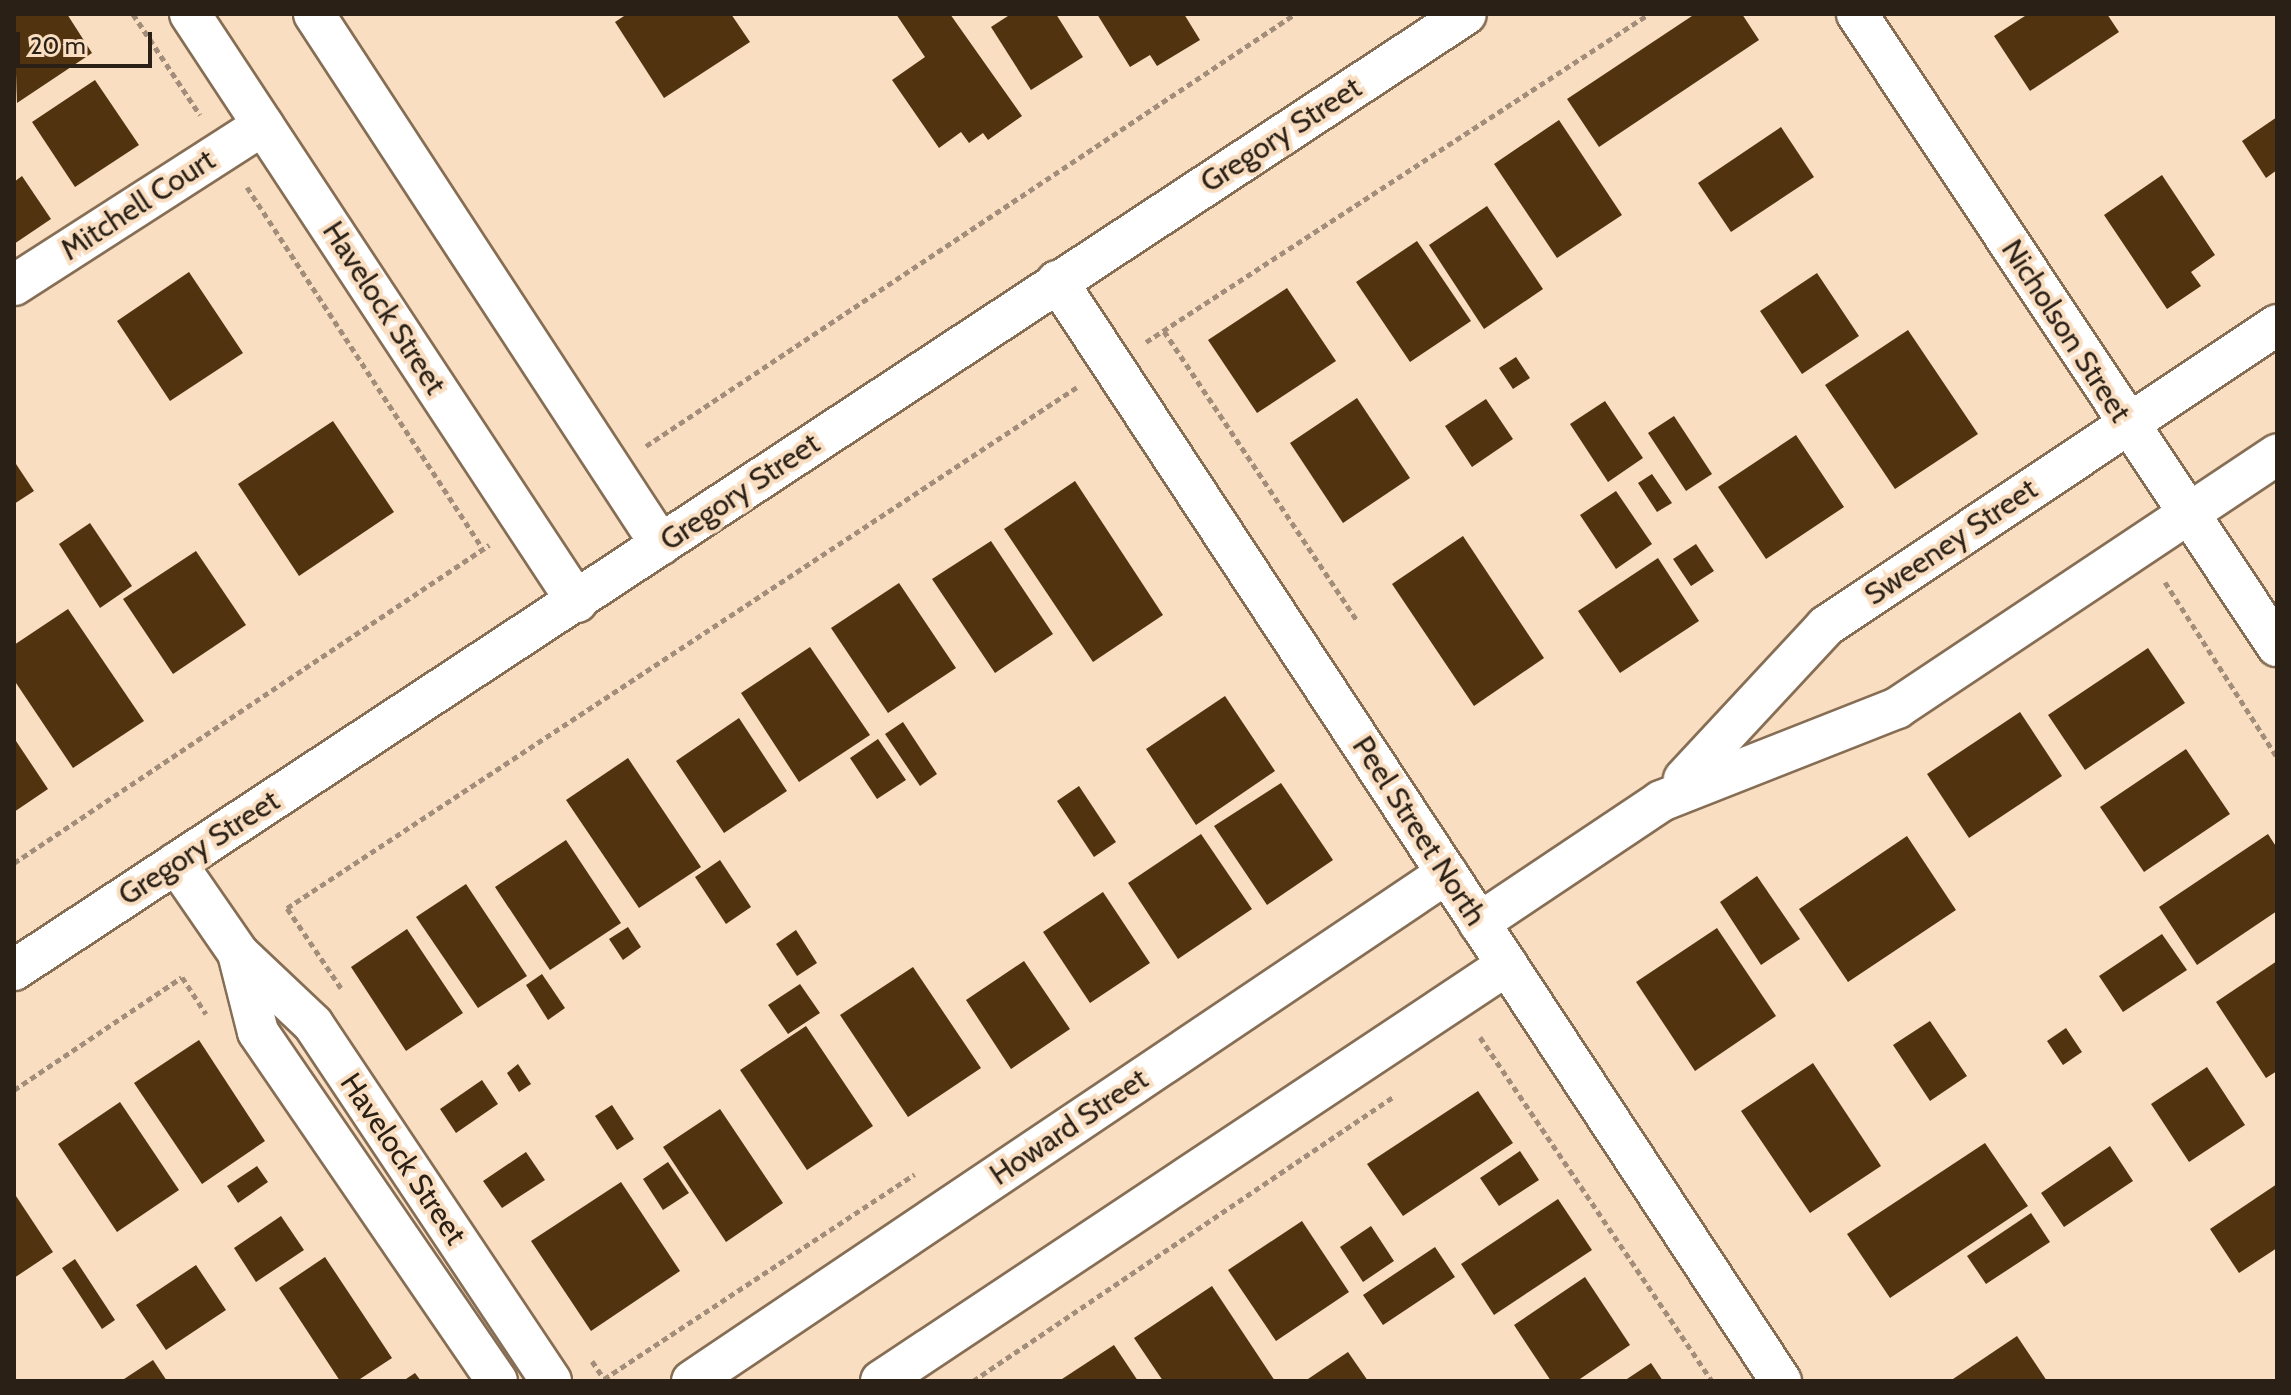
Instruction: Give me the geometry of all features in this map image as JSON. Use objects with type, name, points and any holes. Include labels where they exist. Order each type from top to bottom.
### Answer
[{"type":"street","name":"Havelock Street","points":[[190,14],[577,602]]},
{"type":"street","points":[[314,14],[661,545]]},
{"type":"street","name":"Gregory Street","points":[[14,970],[1466,14]]},
{"type":"street","name":"Nicholson Street","points":[[1857,14],[2277,646]]},
{"type":"street","name":"Mitchell Court","points":[[14,285],[263,125]]},
{"type":"street","name":"Peel Street North","points":[[1057,281],[1096,375],[1447,873],[1781,1381]]},
{"type":"street","name":"Sweeney Street","points":[[1661,801],[1826,626],[2277,325]]},
{"type":"street","name":"Sweeney Street","points":[[1479,923],[1661,801],[1897,708],[2277,455]]},
{"type":"street","name":"Havelock Street","points":[[176,863],[238,953],[313,1024],[551,1381]]},
{"type":"street","name":"Howard Street","points":[[692,1381],[1447,873]]},
{"type":"street","name":"Havelock Street","points":[[238,953],[258,1032],[497,1381]]},
{"type":"street","points":[[881,1381],[1507,965]]},
{"type":"path","points":[[14,863],[482,548],[133,14]]},
{"type":"path","points":[[642,449],[1295,14]]},
{"type":"path","points":[[287,908],[1649,14]]},
{"type":"path","points":[[1164,331],[1357,620]]},
{"type":"path","points":[[1088,398],[1096,375]]},
{"type":"path","points":[[2165,582],[2277,757]]},
{"type":"path","points":[[14,1090],[182,977]]},
{"type":"path","points":[[1469,1045],[1482,1036],[1712,1381]]},
{"type":"path","points":[[973,1381],[1403,1090]]},
{"type":"path","points":[[604,1380],[924,1168]]},
{"type":"building","points":[[14,14],[67,14],[92,53],[17,103]]},
{"type":"building","points":[[627,14],[731,14],[750,42],[664,98],[615,22]]},
{"type":"building","points":[[896,14],[950,14],[1022,116],[988,140],[983,133],[969,143],[961,132],[939,148],[892,80],[925,57]]},
{"type":"building","points":[[1011,14],[1056,14],[1083,57],[1031,90],[991,27]]},
{"type":"building","points":[[1097,14],[1184,14],[1200,40],[1157,66],[1150,55],[1130,67]]},
{"type":"building","points":[[1695,14],[1742,14],[1759,40],[1599,147],[1567,99]]},
{"type":"building","points":[[2028,14],[2107,14],[2119,32],[2030,91],[1994,36]]},
{"type":"building","points":[[95,80],[139,145],[75,187],[32,122]]},
{"type":"building","points":[[2277,117],[2277,170],[2266,178],[2242,141]]},
{"type":"building","points":[[1559,120],[1622,215],[1557,258],[1494,164]]},
{"type":"building","points":[[1781,127],[1814,177],[1731,232],[1698,183]]},
{"type":"building","points":[[2162,175],[2215,255],[2191,272],[2201,286],[2167,309],[2104,215]]},
{"type":"building","points":[[22,176],[51,219],[14,244],[14,182]]},
{"type":"building","points":[[1487,206],[1543,289],[1484,329],[1429,245]]},
{"type":"building","points":[[1417,241],[1471,321],[1410,362],[1356,282]]},
{"type":"building","points":[[189,272],[243,353],[170,401],[117,321]]},
{"type":"building","points":[[1817,273],[1859,336],[1802,374],[1760,311]]},
{"type":"building","points":[[1287,288],[1336,361],[1257,413],[1208,340]]},
{"type":"building","points":[[1908,330],[1978,434],[1895,489],[1825,385]]},
{"type":"building","points":[[1516,357],[1530,378],[1513,389],[1499,368]]},
{"type":"building","points":[[1357,398],[1410,478],[1343,523],[1290,443]]},
{"type":"building","points":[[1486,399],[1513,439],[1472,467],[1445,426]]},
{"type":"building","points":[[1605,401],[1643,458],[1608,482],[1570,424]]},
{"type":"building","points":[[1674,416],[1712,474],[1686,491],[1648,433]]},
{"type":"building","points":[[333,421],[394,512],[299,576],[238,484]]},
{"type":"building","points":[[1796,435],[1844,507],[1766,559],[1718,487]]},
{"type":"building","points":[[14,461],[34,491],[14,504]]},
{"type":"building","points":[[1652,474],[1672,503],[1657,512],[1638,483]]},
{"type":"building","points":[[1075,481],[1163,615],[1093,662],[1004,529]]},
{"type":"building","points":[[1616,491],[1652,544],[1616,569],[1580,515]]},
{"type":"building","points":[[90,523],[132,586],[100,608],[59,544]]},
{"type":"building","points":[[1463,536],[1544,658],[1474,706],[1392,584]]},
{"type":"building","points":[[991,541],[1053,634],[995,673],[932,579]]},
{"type":"building","points":[[1696,544],[1714,571],[1691,586],[1673,559]]},
{"type":"building","points":[[196,551],[246,625],[173,674],[123,599]]},
{"type":"building","points":[[1658,558],[1699,621],[1620,673],[1578,611]]},
{"type":"building","points":[[899,583],[956,668],[888,713],[831,628]]},
{"type":"building","points":[[68,609],[144,721],[73,768],[14,680],[14,645]]},
{"type":"building","points":[[810,647],[870,735],[799,782],[741,693]]},
{"type":"building","points":[[2148,648],[2185,703],[2085,770],[2048,715]]},
{"type":"building","points":[[1225,696],[1275,771],[1196,825],[1146,749]]},
{"type":"building","points":[[2020,712],[2062,776],[1969,838],[1927,774]]},
{"type":"building","points":[[739,718],[787,791],[724,833],[676,761]]},
{"type":"building","points":[[903,722],[937,774],[920,786],[885,734]]},
{"type":"building","points":[[14,738],[48,789],[14,812]]},
{"type":"building","points":[[878,739],[906,780],[877,799],[850,758]]},
{"type":"building","points":[[2186,749],[2230,814],[2144,872],[2100,807]]},
{"type":"building","points":[[628,758],[701,867],[639,908],[566,800]]},
{"type":"building","points":[[1281,783],[1333,860],[1267,905],[1214,826]]},
{"type":"building","points":[[1079,786],[1116,842],[1094,857],[1057,801]]},
{"type":"building","points":[[1201,834],[1252,909],[1178,959],[1128,883]]},
{"type":"building","points":[[2268,834],[2277,848],[2277,911],[2197,965],[2159,907]]},
{"type":"building","points":[[1907,836],[1956,910],[1848,982],[1799,909]]},
{"type":"building","points":[[566,840],[621,923],[550,970],[495,887]]},
{"type":"building","points":[[720,860],[751,907],[726,924],[695,877]]},
{"type":"building","points":[[1757,876],[1800,939],[1761,965],[1720,902]]},
{"type":"building","points":[[466,884],[527,976],[478,1008],[416,917]]},
{"type":"building","points":[[1103,892],[1150,963],[1090,1003],[1043,932]]},
{"type":"building","points":[[628,927],[641,947],[623,960],[609,939]]},
{"type":"building","points":[[1717,928],[1776,1016],[1695,1071],[1636,982]]},
{"type":"building","points":[[407,929],[463,1013],[406,1051],[351,967]]},
{"type":"building","points":[[796,930],[817,963],[797,976],[776,944]]},
{"type":"building","points":[[2162,934],[2187,970],[2123,1012],[2099,976]]},
{"type":"building","points":[[1024,961],[1070,1029],[1011,1069],[966,1000]]},
{"type":"building","points":[[2277,961],[2277,1071],[2266,1078],[2216,1002]]},
{"type":"building","points":[[913,967],[981,1068],[908,1117],[840,1015]]},
{"type":"building","points":[[542,974],[565,1008],[548,1020],[526,985]]},
{"type":"building","points":[[800,984],[820,1013],[788,1034],[768,1005]]},
{"type":"building","points":[[1930,1021],[1967,1076],[1930,1101],[1893,1045]]},
{"type":"building","points":[[806,1026],[873,1126],[807,1170],[740,1070]]},
{"type":"building","points":[[2066,1028],[2082,1052],[2063,1065],[2047,1041]]},
{"type":"building","points":[[199,1040],[265,1141],[202,1184],[134,1083]]},
{"type":"building","points":[[1813,1063],[1881,1166],[1810,1213],[1741,1111]]},
{"type":"building","points":[[518,1064],[531,1084],[519,1092],[507,1073]]},
{"type":"building","points":[[2207,1067],[2245,1125],[2189,1162],[2151,1104]]},
{"type":"building","points":[[482,1080],[498,1104],[456,1133],[440,1109]]},
{"type":"building","points":[[1478,1091],[1513,1143],[1403,1216],[1367,1164]]},
{"type":"building","points":[[120,1102],[179,1190],[117,1232],[58,1144]]},
{"type":"building","points":[[612,1105],[634,1139],[617,1150],[595,1116]]},
{"type":"building","points":[[720,1109],[783,1203],[726,1242],[663,1147]]},
{"type":"building","points":[[1985,1143],[2028,1206],[1890,1298],[1847,1234]]},
{"type":"building","points":[[2110,1146],[2133,1181],[2064,1227],[2041,1193]]},
{"type":"building","points":[[1520,1151],[1539,1180],[1499,1206],[1480,1178]]},
{"type":"building","points":[[526,1152],[545,1180],[502,1208],[483,1181]]},
{"type":"building","points":[[668,1162],[689,1193],[663,1210],[643,1179]]},
{"type":"building","points":[[257,1166],[268,1182],[238,1203],[227,1186]]},
{"type":"building","points":[[621,1182],[680,1271],[591,1331],[531,1241]]},
{"type":"building","points":[[2277,1184],[2277,1248],[2239,1273],[2210,1229]]},
{"type":"building","points":[[14,1193],[53,1252],[14,1278]]},
{"type":"building","points":[[1558,1199],[1592,1250],[1494,1315],[1461,1264]]},
{"type":"building","points":[[2031,1213],[2050,1242],[1986,1284],[1967,1256]]},
{"type":"building","points":[[281,1216],[304,1250],[256,1282],[234,1248]]},
{"type":"building","points":[[1302,1221],[1349,1292],[1276,1341],[1228,1270]]},
{"type":"building","points":[[1371,1226],[1394,1261],[1363,1282],[1340,1247]]},
{"type":"building","points":[[1435,1247],[1455,1277],[1383,1325],[1363,1295]]},
{"type":"building","points":[[325,1257],[392,1358],[357,1381],[340,1381],[279,1288]]},
{"type":"building","points":[[75,1259],[115,1320],[102,1329],[62,1268]]},
{"type":"building","points":[[196,1265],[226,1310],[166,1350],[136,1305]]},
{"type":"building","points":[[1585,1277],[1630,1345],[1577,1381],[1551,1381],[1514,1325]]},
{"type":"building","points":[[1212,1286],[1275,1381],[1163,1381],[1134,1338]]},
{"type":"building","points":[[2017,1336],[2047,1381],[1950,1381]]},
{"type":"building","points":[[1114,1345],[1138,1381],[1059,1381]]},
{"type":"building","points":[[1348,1352],[1368,1381],[1309,1381],[1308,1379]]},
{"type":"building","points":[[153,1360],[167,1381],[121,1381]]},
{"type":"building","points":[[1651,1363],[1663,1381],[1624,1381]]},
{"type":"building","points":[[415,1373],[421,1381],[403,1381]]}]
